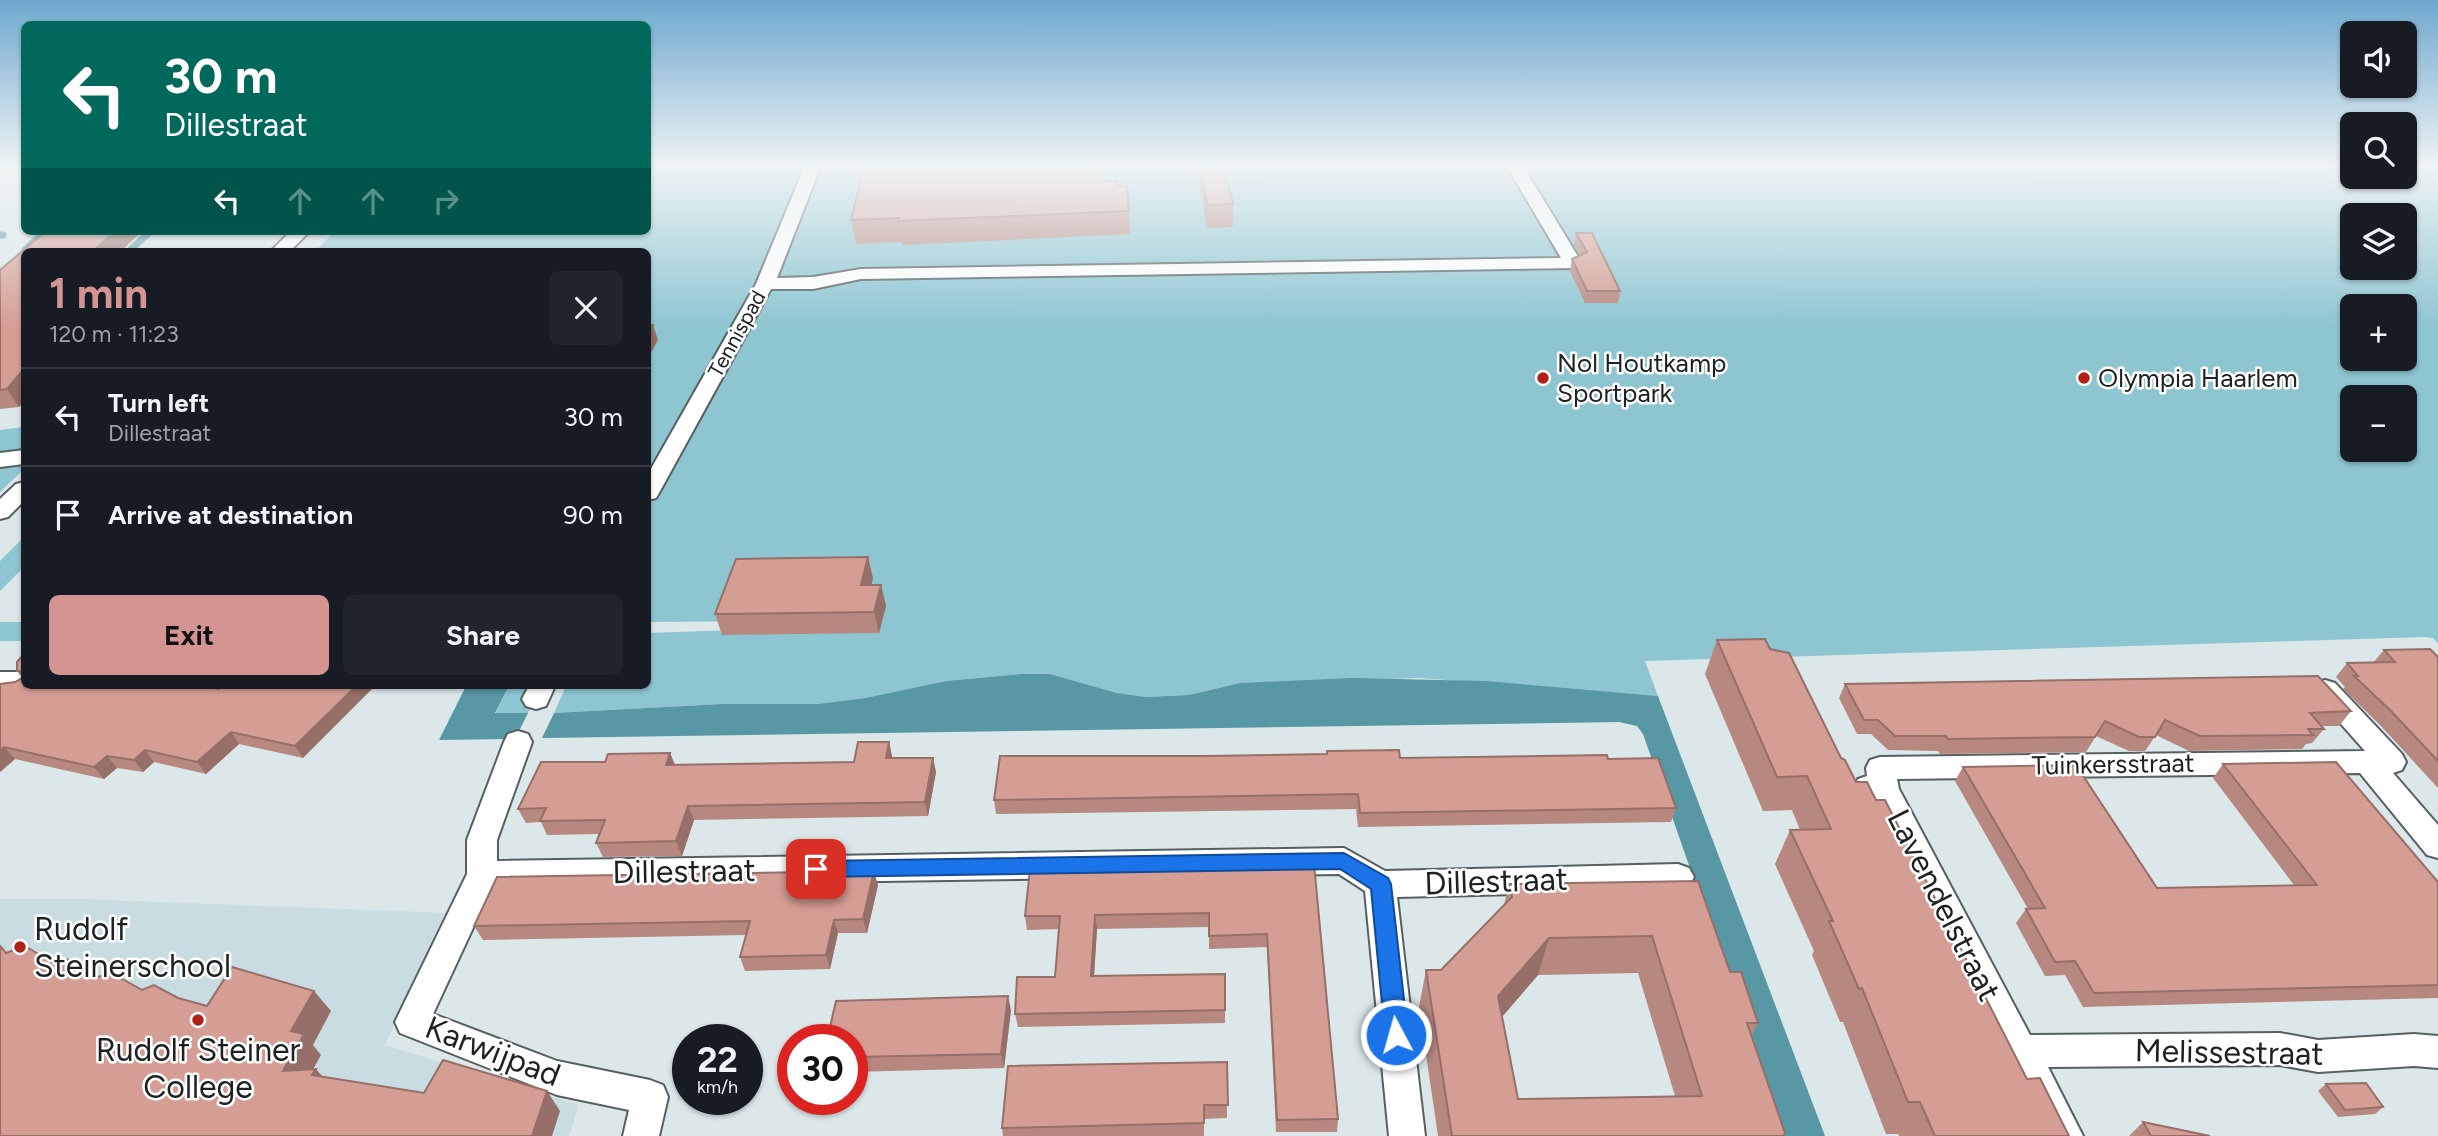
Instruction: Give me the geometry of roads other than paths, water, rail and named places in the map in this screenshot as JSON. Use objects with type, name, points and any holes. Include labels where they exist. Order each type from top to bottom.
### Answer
[{"type":"street","name":"Tennispad","points":[[651,488],[765,284],[791,221]]},
{"type":"street","points":[[765,284],[813,283],[861,274],[1573,263],[1548,221]]},
{"type":"street","points":[[283,248],[297,235]]},
{"type":"street","points":[[0,460],[21,457]]},
{"type":"street","points":[[0,512],[21,492]]},
{"type":"street","points":[[2312,677],[2392,762],[2368,763]]},
{"type":"street","points":[[0,682],[21,682]]},
{"type":"street","points":[[482,874],[482,840],[518,742]]},
{"type":"street","name":"Tuinkersstraat","points":[[1884,789],[1880,768],[2197,762],[2368,763]]},
{"type":"street","points":[[2368,763],[2438,846]]},
{"type":"street","name":"Lavendelstraat","points":[[1837,783],[1884,789],[2019,1051],[2066,1136]]},
{"type":"street","name":"Dillestraat","points":[[482,874],[1344,861],[1380,884],[1678,877]]},
{"type":"street","name":"Karwijpad","points":[[482,874],[412,1022],[557,1078],[650,1097],[641,1136]]},
{"type":"street","points":[[1380,884],[1407,1136]]},
{"type":"street","name":"Melissestraat","points":[[2019,1051],[2280,1049],[2318,1056],[2438,1052]]},
{"type":"waterway","points":[[132,248],[147,235]]},
{"type":"waterway","points":[[27,248],[40,236]]},
{"type":"place","name":"Nol Houtkamp Sportpark","points":[[1543,378]]},
{"type":"place","name":"Olympia Haarlem","points":[[2084,378]]},
{"type":"place","name":"Rudolf Steinerschool","points":[[20,947]]},
{"type":"place","name":"Rudolf Steiner College","points":[[198,1020]]}]
